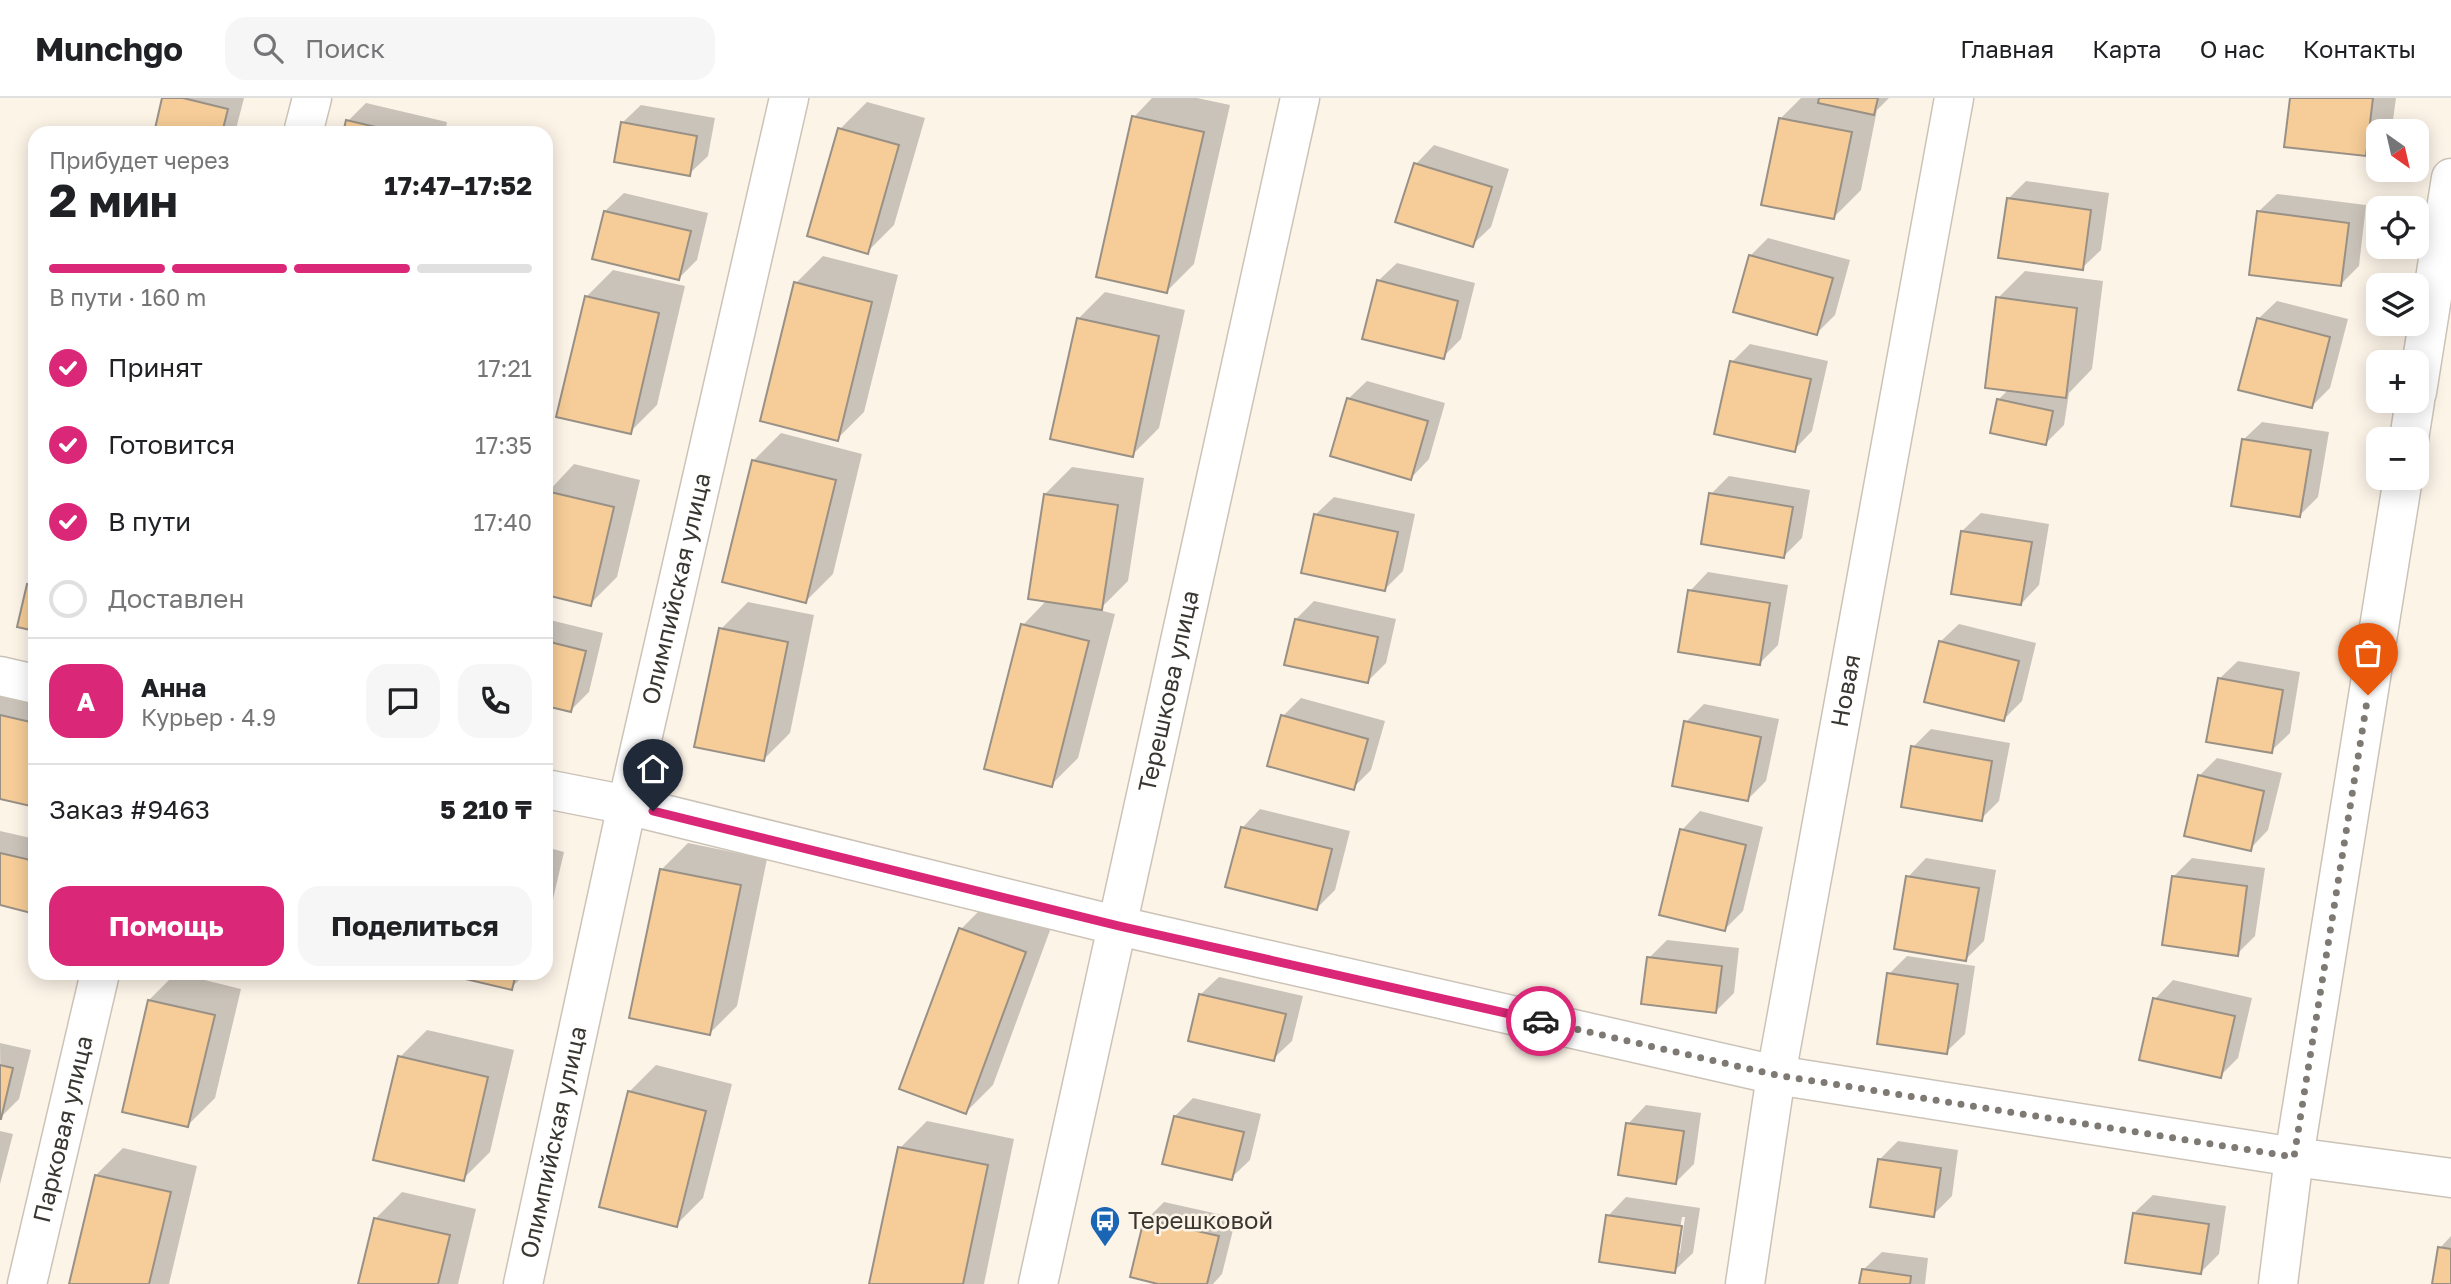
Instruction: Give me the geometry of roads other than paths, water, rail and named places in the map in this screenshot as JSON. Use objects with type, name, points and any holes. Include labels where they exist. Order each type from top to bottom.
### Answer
[{"type":"street","points":[[305,126],[312,98]]},
{"type":"street","name":"Олимпийская улица","points":[[523,1284],[627,805],[789,98]]},
{"type":"street","name":"Терешкова улица","points":[[1038,1284],[1300,98]]},
{"type":"street","name":"Новая","points":[[1745,1284],[1776,1075],[1954,98]]},
{"type":"street","points":[[2424,350],[2451,178]]},
{"type":"street","points":[[2278,1284],[2294,1157],[2401,490]]},
{"type":"street","points":[[0,676],[28,682]]},
{"type":"street","points":[[553,790],[627,805],[1119,926],[1776,1075],[2294,1157],[2451,1178]]},
{"type":"street","name":"Парковая улица","points":[[27,1284],[98,980]]},
{"type":"place","name":"Терешковой","points":[[1105,1248]]}]
